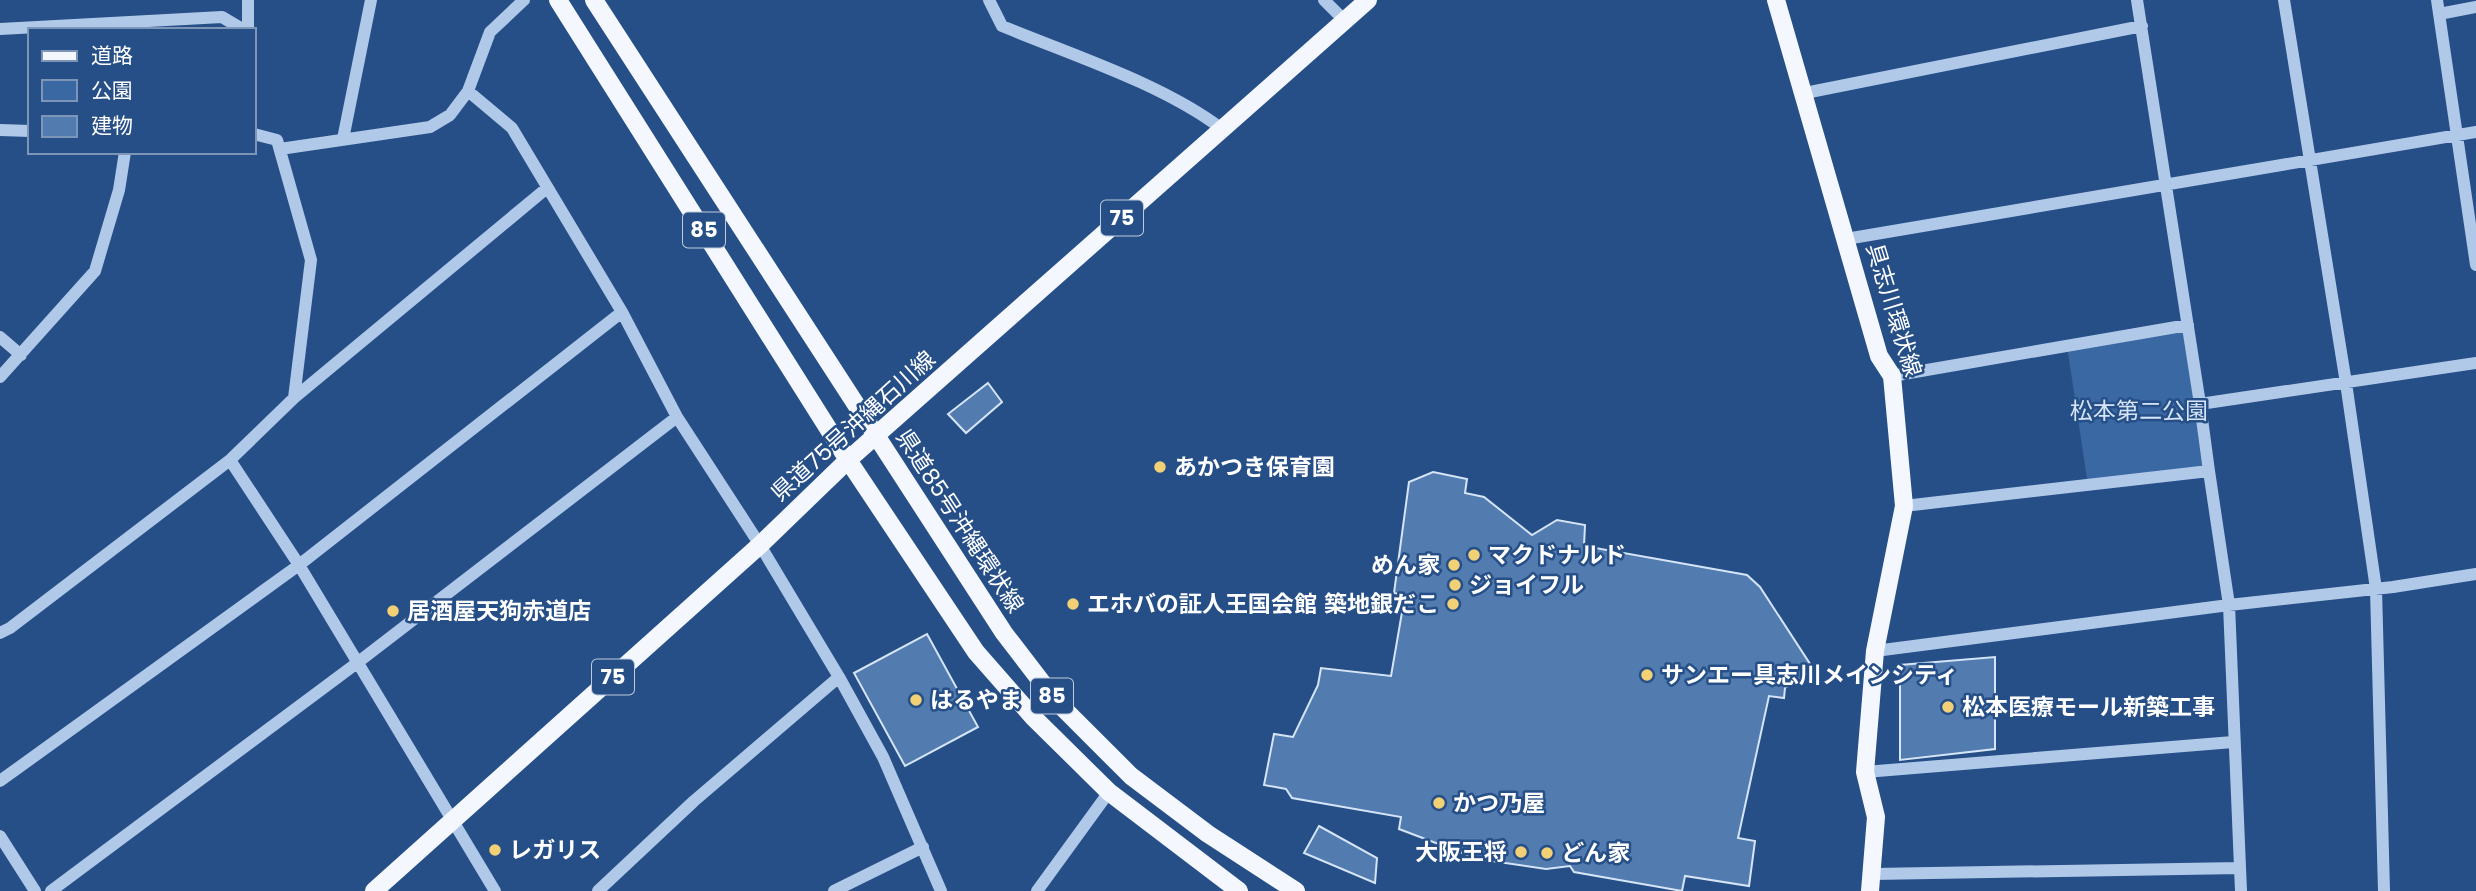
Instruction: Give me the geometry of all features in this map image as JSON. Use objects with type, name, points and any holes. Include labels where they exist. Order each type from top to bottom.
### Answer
[{"type":"main road","name":"85","points":[[558,0],[848,460],[976,652],[1033,717],[1109,792],[1238,891]]},
{"type":"main road","name":"県道85号沖縄環状線","points":[[594,0],[1004,634],[1057,702],[1131,776],[1208,834],[1296,891]]},
{"type":"main road","name":"県道75号沖縄石川線","points":[[374,891],[760,545],[848,460],[1368,0]]},
{"type":"main road","name":"具志川環状線","points":[[1776,0],[1879,356],[1892,376],[1904,506],[1875,651],[1865,772],[1876,817],[1871,882]]},
{"type":"street","points":[[246,28],[248,0]]},
{"type":"street","points":[[343,139],[371,0]]},
{"type":"street","points":[[280,149],[430,127],[450,115],[468,91],[490,32],[524,0]]},
{"type":"street","points":[[989,0],[1002,26],[1147,86],[1204,115],[1222,129]]},
{"type":"street","points":[[1324,0],[1345,21]]},
{"type":"street","points":[[2137,0],[2200,404],[2228,605],[2241,891]]},
{"type":"street","points":[[2284,0],[2346,383],[2375,589],[2384,891]]},
{"type":"street","points":[[2437,0],[2476,265]]},
{"type":"street","points":[[2439,14],[2476,7]]},
{"type":"street","points":[[0,29],[222,17],[242,28]]},
{"type":"street","points":[[1805,93],[2142,26]]},
{"type":"street","points":[[468,91],[512,128],[622,312],[677,417],[760,545],[839,677],[883,757],[941,891]]},
{"type":"street","points":[[0,130],[28,131]]},
{"type":"street","points":[[1846,239],[2476,132]]},
{"type":"street","points":[[256,135],[276,140],[280,149],[311,260],[294,398]]},
{"type":"street","points":[[0,377],[95,271],[119,190],[125,154]]},
{"type":"street","points":[[0,633],[230,460],[294,398],[547,188]]},
{"type":"street","points":[[0,781],[299,565],[622,312]]},
{"type":"street","points":[[1892,376],[2188,325]]},
{"type":"street","points":[[0,338],[21,355]]},
{"type":"street","points":[[2200,404],[2476,363]]},
{"type":"street","points":[[51,891],[357,663],[677,417]]},
{"type":"street","points":[[230,460],[299,565],[495,891]]},
{"type":"street","points":[[1904,506],[2209,471]]},
{"type":"street","points":[[1875,651],[2476,574]]},
{"type":"street","points":[[598,891],[694,801],[839,677]]},
{"type":"street","points":[[1865,772],[2233,742]]},
{"type":"street","points":[[1037,891],[1109,792]]},
{"type":"street","points":[[0,836],[35,891]]},
{"type":"street","points":[[834,891],[923,847]]},
{"type":"street","points":[[1871,882],[2240,868]]},
{"type":"green space","name":"松本第二公園","points":[[2188,325],[2209,471],[2088,485],[2067,346]]},
{"type":"building","points":[[988,383],[1002,402],[966,433],[948,414]]},
{"type":"building","points":[[1433,472],[1467,479],[1465,493],[1484,497],[1532,535],[1557,520],[1585,525],[1584,546],[1747,575],[1760,587],[1814,670],[1785,688],[1784,698],[1769,696],[1738,838],[1755,841],[1749,886],[1685,876],[1682,891],[1574,872],[1570,866],[1546,869],[1478,859],[1399,829],[1401,817],[1292,798],[1286,789],[1264,785],[1274,734],[1293,737],[1318,685],[1321,668],[1391,676],[1405,595],[1394,593],[1409,482]]},
{"type":"building","name":"はるやま","points":[[927,634],[978,727],[905,766],[854,673]]},
{"type":"building","name":"松本医療モール新築工事","points":[[1995,657],[1995,749],[1900,760],[1900,665]]},
{"type":"building","points":[[1319,826],[1377,858],[1375,883],[1304,853]]},
{"type":"place","name":"あかつき保育園","points":[[1160,467]]},
{"type":"place","name":"マクドナルド","points":[[1474,555]]},
{"type":"place","name":"めん家","points":[[1454,565]]},
{"type":"place","name":"ジョイフル","points":[[1455,585]]},
{"type":"place","name":"エホバの証人王国会館","points":[[1073,604]]},
{"type":"place","name":"築地銀だこ","points":[[1453,604]]},
{"type":"place","name":"居酒屋天狗赤道店","points":[[393,611]]},
{"type":"place","name":"サンエー具志川メインシティ","points":[[1647,675]]},
{"type":"place","name":"はるやま","points":[[916,700]]},
{"type":"place","name":"松本医療モール新築工事","points":[[1948,707]]},
{"type":"place","name":"かつ乃屋","points":[[1439,803]]},
{"type":"place","name":"レガリス","points":[[495,850]]},
{"type":"place","name":"大阪王将","points":[[1521,852]]},
{"type":"place","name":"どん家","points":[[1547,853]]}]
